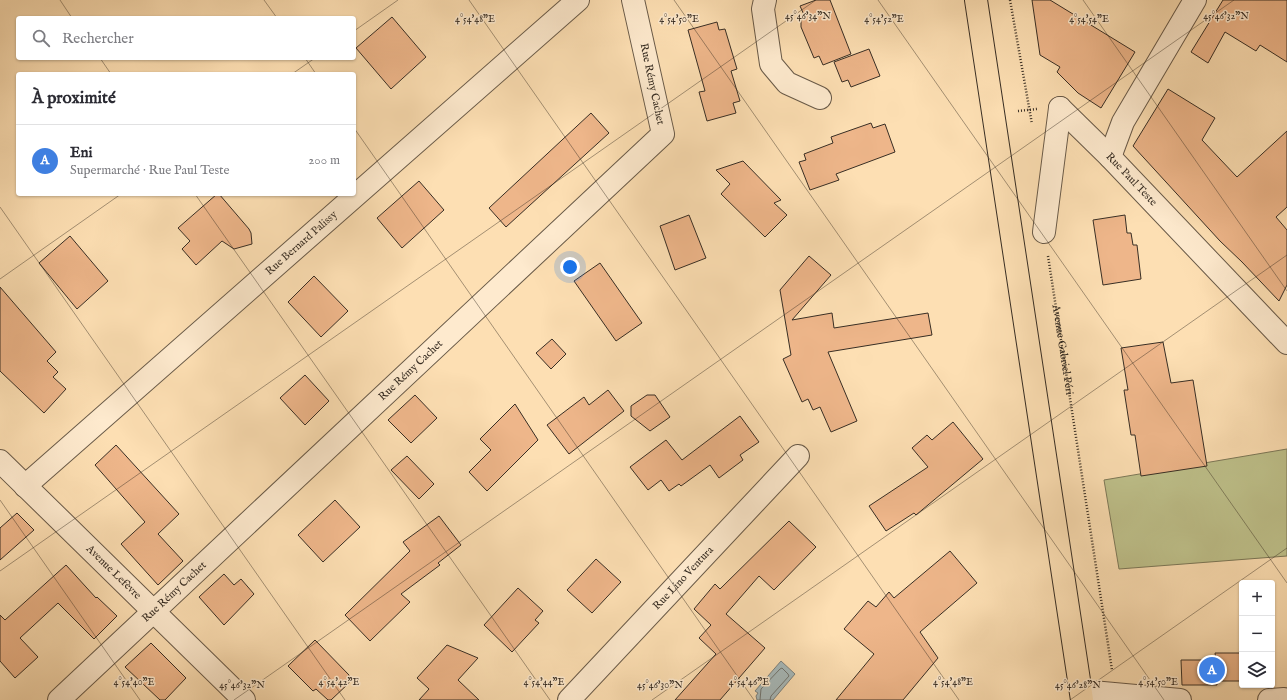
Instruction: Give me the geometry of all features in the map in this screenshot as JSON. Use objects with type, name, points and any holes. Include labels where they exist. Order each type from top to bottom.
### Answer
[{"type":"main road","points":[[976,0],[1082,696]]},
{"type":"street","name":"Rue Bernard Palissy","points":[[356,195],[578,0]]},
{"type":"street","name":"Rue Rémy Cachet","points":[[59,700],[663,134],[633,0]]},
{"type":"street","points":[[764,0],[763,9],[771,64],[787,83],[820,98]]},
{"type":"street","points":[[1110,157],[1123,122],[1195,0]]},
{"type":"street","name":"Rue Paul Teste","points":[[1044,232],[1060,108],[1110,157],[1287,343]]},
{"type":"street","name":"Rue Bernard Palissy","points":[[25,486],[355,196]]},
{"type":"street","name":"Rue Lino Ventura","points":[[569,700],[798,456]]},
{"type":"street","name":"Avenue Lefèvre","points":[[0,461],[244,700]]},
{"type":"street","points":[[1269,700],[1284,700],[1287,691]]},
{"type":"street","points":[[1082,696],[1116,694],[1180,700]]},
{"type":"path","points":[[1010,0],[1032,125]]},
{"type":"path","name":"Avenue Gabriel Péri","points":[[1044,232],[1116,694]]},
{"type":"green space","points":[[1287,449],[1287,556],[1119,569],[1104,480]]},
{"type":"water","points":[[781,661],[795,674],[773,700],[757,700],[756,696],[758,693],[755,691]]},
{"type":"building","points":[[816,0],[830,0],[851,54],[823,65],[819,56],[814,58],[801,27],[801,18],[805,17],[800,6]]},
{"type":"building","points":[[1032,0],[1050,0],[1135,52],[1101,108],[1078,93],[1057,72],[1060,67],[1040,55]]},
{"type":"building","points":[[1223,0],[1287,0],[1287,62],[1260,45],[1256,51],[1225,32],[1208,63],[1191,52]]},
{"type":"building","points":[[392,17],[426,57],[391,89],[356,48]]},
{"type":"building","points":[[717,22],[719,30],[725,29],[737,69],[731,71],[740,101],[733,103],[736,113],[707,121],[699,92],[705,91],[688,30]]},
{"type":"building","points":[[869,49],[880,76],[851,87],[848,80],[842,82],[834,62]]},
{"type":"building","points":[[1168,89],[1215,118],[1202,140],[1237,177],[1287,131],[1287,207],[1276,217],[1287,230],[1287,285],[1279,301],[1220,241],[1133,146]]},
{"type":"building","points":[[591,113],[609,133],[506,227],[489,208]]},
{"type":"building","points":[[871,123],[873,128],[885,124],[895,152],[836,174],[839,180],[810,190],[799,162],[806,160],[804,154],[833,143],[831,137]]},
{"type":"building","points":[[743,161],[781,200],[774,203],[787,215],[765,237],[721,194],[730,184],[716,170]]},
{"type":"building","points":[[419,181],[444,210],[402,248],[377,218]]},
{"type":"building","points":[[215,196],[221,196],[249,229],[252,244],[234,249],[222,241],[196,265],[182,249],[190,241],[178,228]]},
{"type":"building","points":[[689,215],[706,258],[675,270],[660,226]]},
{"type":"building","points":[[1125,215],[1127,233],[1131,233],[1133,245],[1137,245],[1141,279],[1103,285],[1093,220]]},
{"type":"building","points":[[70,236],[108,281],[77,309],[39,263]]},
{"type":"building","points":[[809,256],[831,275],[792,320],[832,313],[834,328],[928,313],[932,335],[828,352],[857,421],[831,432],[820,407],[813,410],[808,399],[802,402],[783,359],[791,355],[780,290]]},
{"type":"building","points":[[600,263],[642,323],[616,341],[574,281]]},
{"type":"building","points":[[314,276],[348,311],[321,337],[288,302]]},
{"type":"building","points":[[0,287],[56,352],[47,361],[58,372],[53,377],[66,389],[44,413],[0,371]]},
{"type":"building","points":[[552,339],[566,354],[551,369],[536,353]]},
{"type":"building","points":[[1163,342],[1171,383],[1193,380],[1207,466],[1141,476],[1135,435],[1131,435],[1124,390],[1128,390],[1121,348]]},
{"type":"building","points":[[305,375],[329,401],[305,425],[280,398]]},
{"type":"building","points":[[608,390],[624,411],[569,454],[547,425],[584,397],[589,405]]},
{"type":"building","points":[[415,395],[437,418],[411,443],[388,420]]},
{"type":"building","points":[[647,395],[655,395],[670,417],[650,431],[631,416],[631,406]]},
{"type":"building","points":[[515,404],[538,440],[487,491],[469,472],[491,450],[480,439]]},
{"type":"building","points":[[740,416],[759,442],[740,455],[743,460],[719,478],[710,465],[681,486],[679,484],[669,491],[661,480],[648,490],[630,467],[666,440],[682,460]]},
{"type":"building","points":[[953,422],[983,459],[916,515],[914,513],[886,531],[869,506],[928,467],[912,448],[927,435],[932,440]]},
{"type":"building","points":[[116,445],[179,514],[158,534],[183,561],[158,585],[121,544],[145,522],[95,465]]},
{"type":"building","points":[[407,456],[434,484],[419,499],[391,470]]},
{"type":"building","points":[[335,500],[360,527],[323,562],[298,535]]},
{"type":"building","points":[[17,513],[34,530],[0,560],[0,528]]},
{"type":"building","points":[[439,516],[461,545],[438,563],[440,565],[401,594],[410,602],[370,641],[345,615],[410,551],[403,542]]},
{"type":"building","points":[[789,521],[816,547],[774,590],[759,576],[726,614],[765,648],[720,700],[675,700],[716,654],[699,638],[711,625],[694,609],[715,584],[720,589]]},
{"type":"building","points":[[950,551],[977,583],[920,632],[938,658],[903,700],[836,700],[874,654],[844,629],[868,601],[876,607],[889,592],[894,598]]},
{"type":"building","points":[[596,559],[621,582],[592,613],[567,590]]},
{"type":"building","points":[[66,565],[96,598],[97,597],[117,616],[94,639],[58,603],[20,638],[38,657],[15,678],[0,661],[0,615],[5,620]]},
{"type":"building","points":[[224,574],[234,585],[241,579],[254,594],[224,625],[199,597]]},
{"type":"building","points":[[518,588],[543,611],[535,620],[539,623],[512,652],[484,625]]},
{"type":"building","points":[[315,640],[349,675],[349,683],[331,700],[328,700],[316,689],[313,691],[288,666]]},
{"type":"building","points":[[151,643],[186,678],[165,700],[160,700],[125,667]]},
{"type":"building","points":[[447,645],[478,658],[458,680],[479,700],[419,700],[429,689],[417,678]]},
{"type":"building","points":[[1215,653],[1239,653],[1239,681],[1217,681],[1217,685],[1182,685],[1181,660],[1216,660]]},
{"type":"place","name":"Eni","points":[[1212,670]]}]
